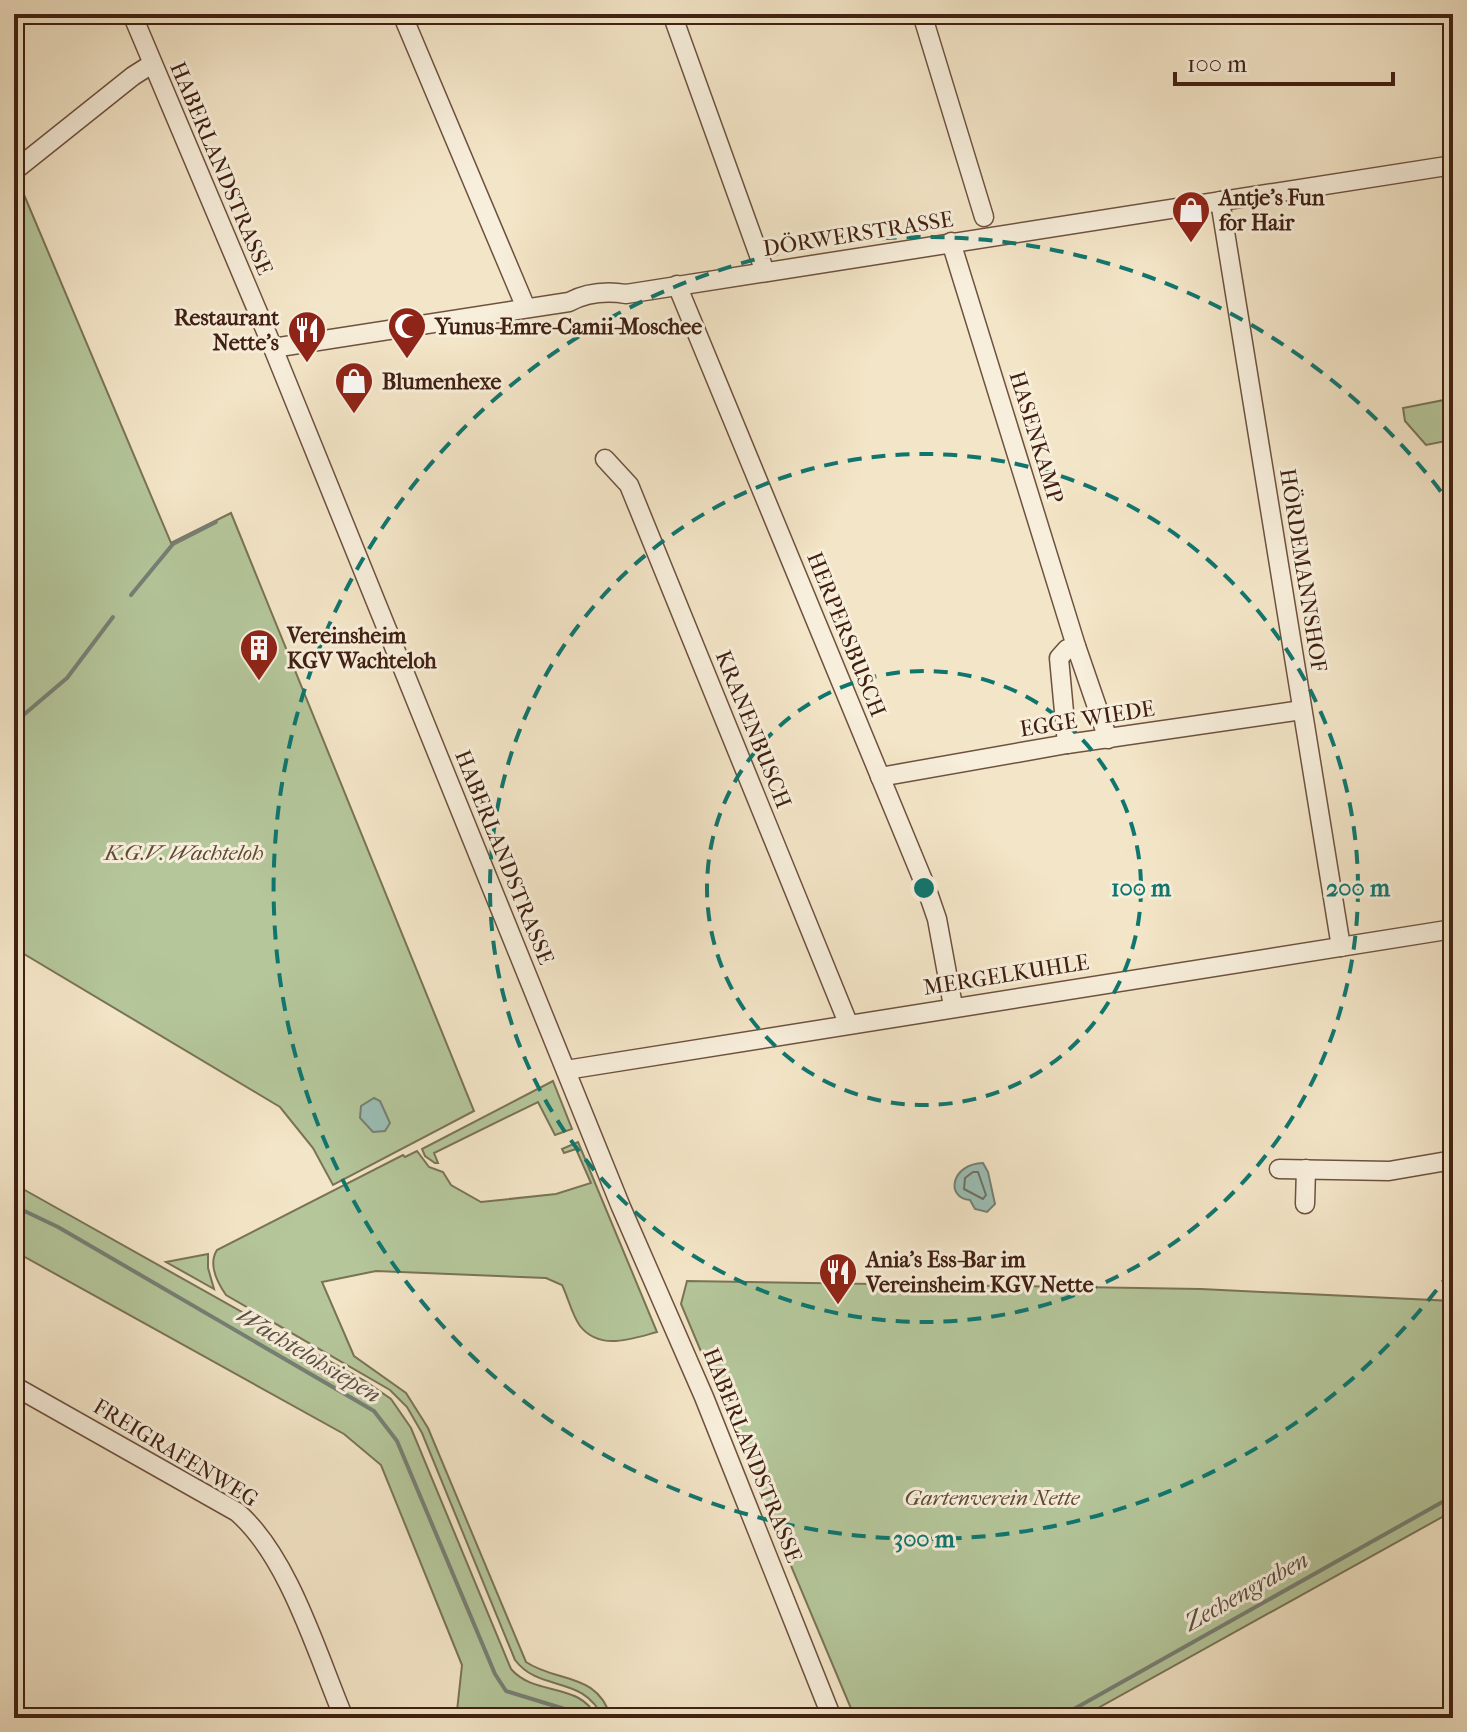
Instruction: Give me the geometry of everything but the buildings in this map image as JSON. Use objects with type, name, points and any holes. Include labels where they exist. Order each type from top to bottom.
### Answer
[{"type":"street","name":"HABERLANDSTRASSE","points":[[132,14],[273,348],[621,1207],[704,1397],[832,1718]]},
{"type":"street","points":[[402,14],[526,308]]},
{"type":"street","points":[[672,14],[765,272]]},
{"type":"street","points":[[922,14],[984,217]]},
{"type":"street","points":[[14,171],[121,84],[152,64]]},
{"type":"street","name":"DÖRWERSTRASSE","points":[[273,348],[569,302],[579,296],[611,292],[626,294],[1453,165]]},
{"type":"street","name":"HÖRDEMANNSHOF","points":[[1220,201],[1341,947]]},
{"type":"street","name":"HASENKAMP","points":[[951,242],[1076,646],[1108,739]]},
{"type":"street","name":"HERPERSBUSCH","points":[[677,285],[937,919],[953,1006]]},
{"type":"street","name":"KRANENBUSCH","points":[[605,459],[629,485],[848,1023]]},
{"type":"street","points":[[1067,744],[1058,668],[1059,658],[1067,649],[1076,646]]},
{"type":"street","name":"EGGE WIEDE","points":[[880,777],[1067,744],[1302,710]]},
{"type":"street","name":"MERGELKUHLE","points":[[566,1070],[953,1006],[1453,929]]},
{"type":"street","points":[[1279,1169],[1389,1171],[1453,1160]]},
{"type":"street","points":[[1305,1204],[1306,1169]]},
{"type":"street","name":"FREIGRAFENWEG","points":[[14,1386],[237,1512],[253,1526],[266,1542],[284,1575],[344,1718]]},
{"type":"green space","name":"K.G.V. Wachteloh","points":[[22,190],[171,543],[231,513],[474,1111],[333,1185],[313,1148],[280,1107],[14,948],[14,196]]},
{"type":"green space","points":[[1444,400],[1451,440],[1426,445],[1405,421],[1403,408]]},
{"type":"green space","points":[[553,1081],[572,1129],[555,1135],[538,1102],[434,1153],[438,1163],[425,1156],[422,1149]]},
{"type":"green space","points":[[578,1142],[657,1332],[616,1341],[606,1341],[588,1334],[575,1317],[562,1285],[546,1278],[376,1271],[322,1282],[354,1356],[406,1393],[428,1428],[526,1662],[587,1686],[605,1703],[611,1718],[603,1718],[595,1704],[584,1695],[536,1677],[515,1660],[422,1433],[407,1407],[390,1390],[226,1295],[217,1279],[213,1261],[217,1250],[403,1155],[405,1157],[417,1151],[429,1167],[443,1172],[451,1185],[481,1202],[556,1194],[591,1183],[576,1149],[564,1153],[562,1149]]},
{"type":"green space","points":[[14,1184],[365,1381],[391,1399],[411,1428],[511,1669],[532,1683],[580,1699],[597,1718],[517,1718],[457,1711],[462,1665],[381,1465],[344,1434],[14,1251]]},
{"type":"green space","points":[[208,1254],[214,1289],[166,1262]]},
{"type":"green space","name":"Gartenverein Nette","points":[[687,1281],[1201,1289],[1453,1301],[1453,1511],[1080,1718],[855,1718],[681,1304]]},
{"type":"water","points":[[374,1098],[380,1101],[390,1123],[385,1131],[373,1132],[360,1118],[361,1106]]},
{"type":"water","points":[[983,1163],[995,1204],[987,1212],[975,1209],[970,1200],[957,1194],[955,1188],[955,1181],[964,1169]]},
{"type":"waterway","name":"Wachtelohsiepen","points":[[131,595],[173,544],[216,522]]},
{"type":"waterway","name":"Wachtelohsiepen","points":[[14,723],[67,678],[113,617]]},
{"type":"waterway","name":"Wachtelohsiepen","points":[[14,1206],[58,1227],[374,1411],[397,1441],[495,1674],[506,1691],[568,1710],[581,1718]]},
{"type":"waterway","name":"Zechengraben","points":[[1058,1718],[1453,1496]]},
{"type":"place","name":"Antje's Fun for Hair","points":[[1191,244]]},
{"type":"place","name":"Yunus-Emre-Camii-Moschee","points":[[407,360]]},
{"type":"place","name":"Restaurant Nette's","points":[[307,364]]},
{"type":"place","name":"Blumenhexe","points":[[354,415]]},
{"type":"place","name":"Vereinsheim KGV Wachteloh","points":[[259,682]]},
{"type":"place","name":"Ania's Ess-Bar im Vereinsheim KGV Nette","points":[[838,1306]]}]
